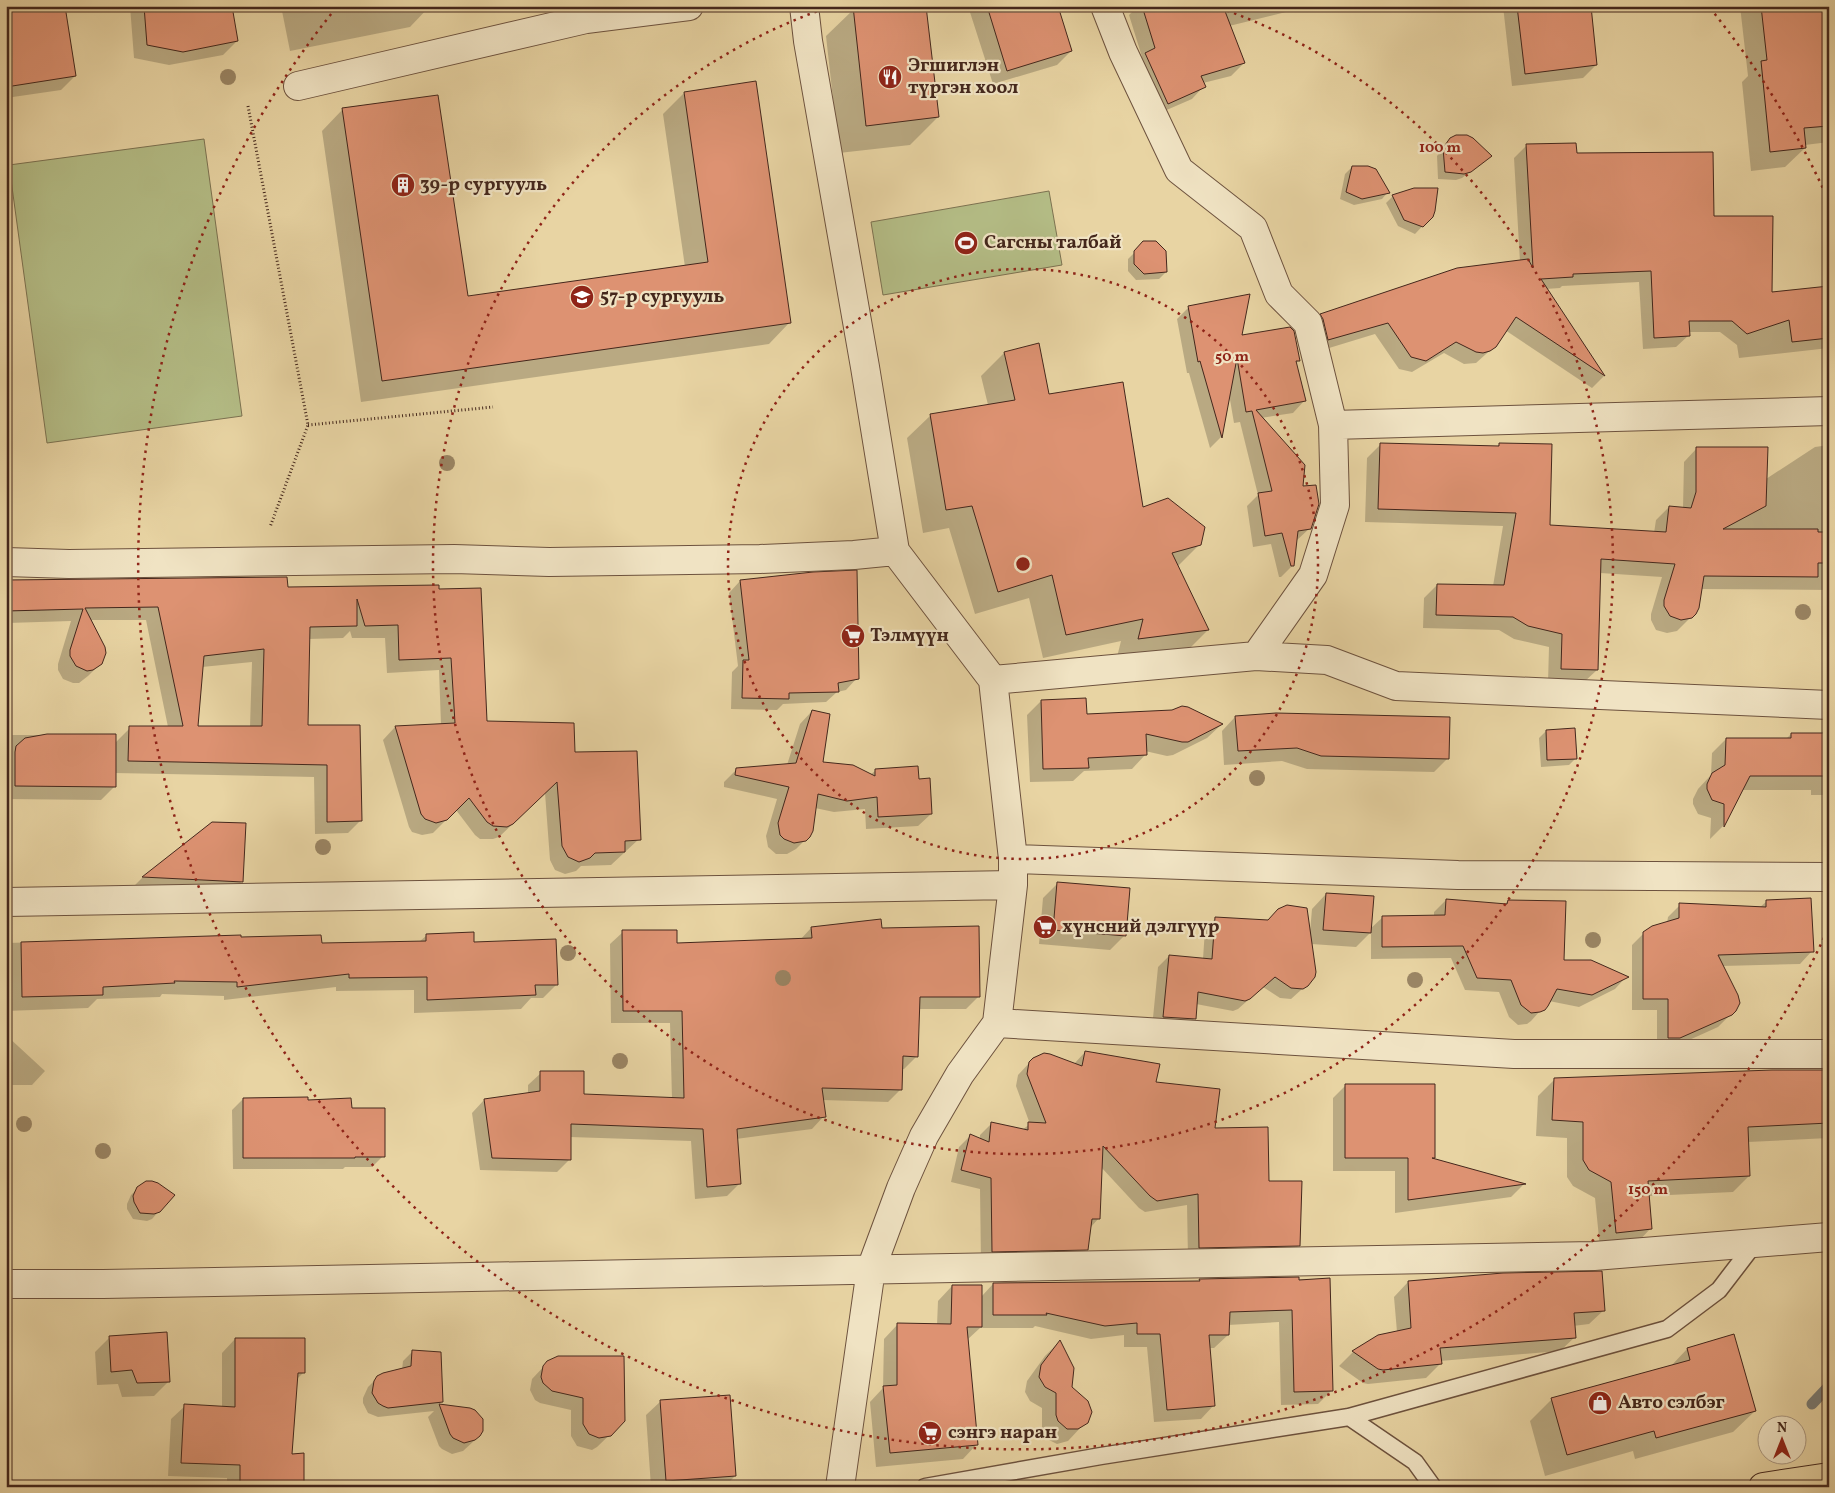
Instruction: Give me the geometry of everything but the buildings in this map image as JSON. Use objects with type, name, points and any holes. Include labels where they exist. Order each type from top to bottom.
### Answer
[{"type":"main road","points":[[1763,1487],[1829,1478]]},
{"type":"street","points":[[298,86],[586,19],[689,6]]},
{"type":"street","points":[[1105,6],[1123,52],[1179,170],[1253,228],[1279,294],[1308,323],[1333,425],[1335,505],[1313,575],[1256,656]]},
{"type":"street","points":[[800,7],[895,551],[993,680],[1013,872],[998,1024],[960,1074],[924,1136],[901,1188],[872,1269],[840,1487]]},
{"type":"street","points":[[1333,425],[1829,411]]},
{"type":"street","points":[[6,562],[69,564],[444,559],[549,562],[760,559],[854,555],[895,551]]},
{"type":"street","points":[[993,680],[1256,656],[1327,660],[1396,686],[1829,705]]},
{"type":"street","points":[[6,902],[1013,872],[1829,877]]},
{"type":"street","points":[[998,1024],[1514,1054],[1829,1054]]},
{"type":"street","points":[[6,1284],[103,1284],[1594,1256],[1829,1238]]},
{"type":"lane","points":[[925,1487],[1110,1454],[1349,1417],[1666,1329],[1718,1290],[1755,1243]]},
{"type":"lane","points":[[1349,1417],[1416,1462],[1433,1487]]},
{"type":"path","points":[[248,106],[308,425],[268,534]]},
{"type":"path","points":[[308,425],[493,407]]},
{"type":"green space","points":[[204,139],[242,416],[47,443],[9,165]]},
{"type":"green space","name":"Сагсны талбай","points":[[1049,191],[1062,265],[883,295],[871,222]]},
{"type":"waterway","points":[[1812,1404],[1829,1386]]},
{"type":"place","name":"Эгшиглэн түргэн хоол","points":[[890,77]]},
{"type":"place","name":"39-р сургууль","points":[[403,185]]},
{"type":"place","name":"Сагсны талбай","points":[[966,243]]},
{"type":"place","name":"57-р сургууль","points":[[582,297]]},
{"type":"place","name":"Тэлмүүн","points":[[853,636]]},
{"type":"place","name":"хүнсний дэлгүүр","points":[[1045,927]]},
{"type":"place","name":"Авто сэлбэг","points":[[1600,1403]]},
{"type":"place","name":"сэнгэ наран","points":[[930,1433]]}]
